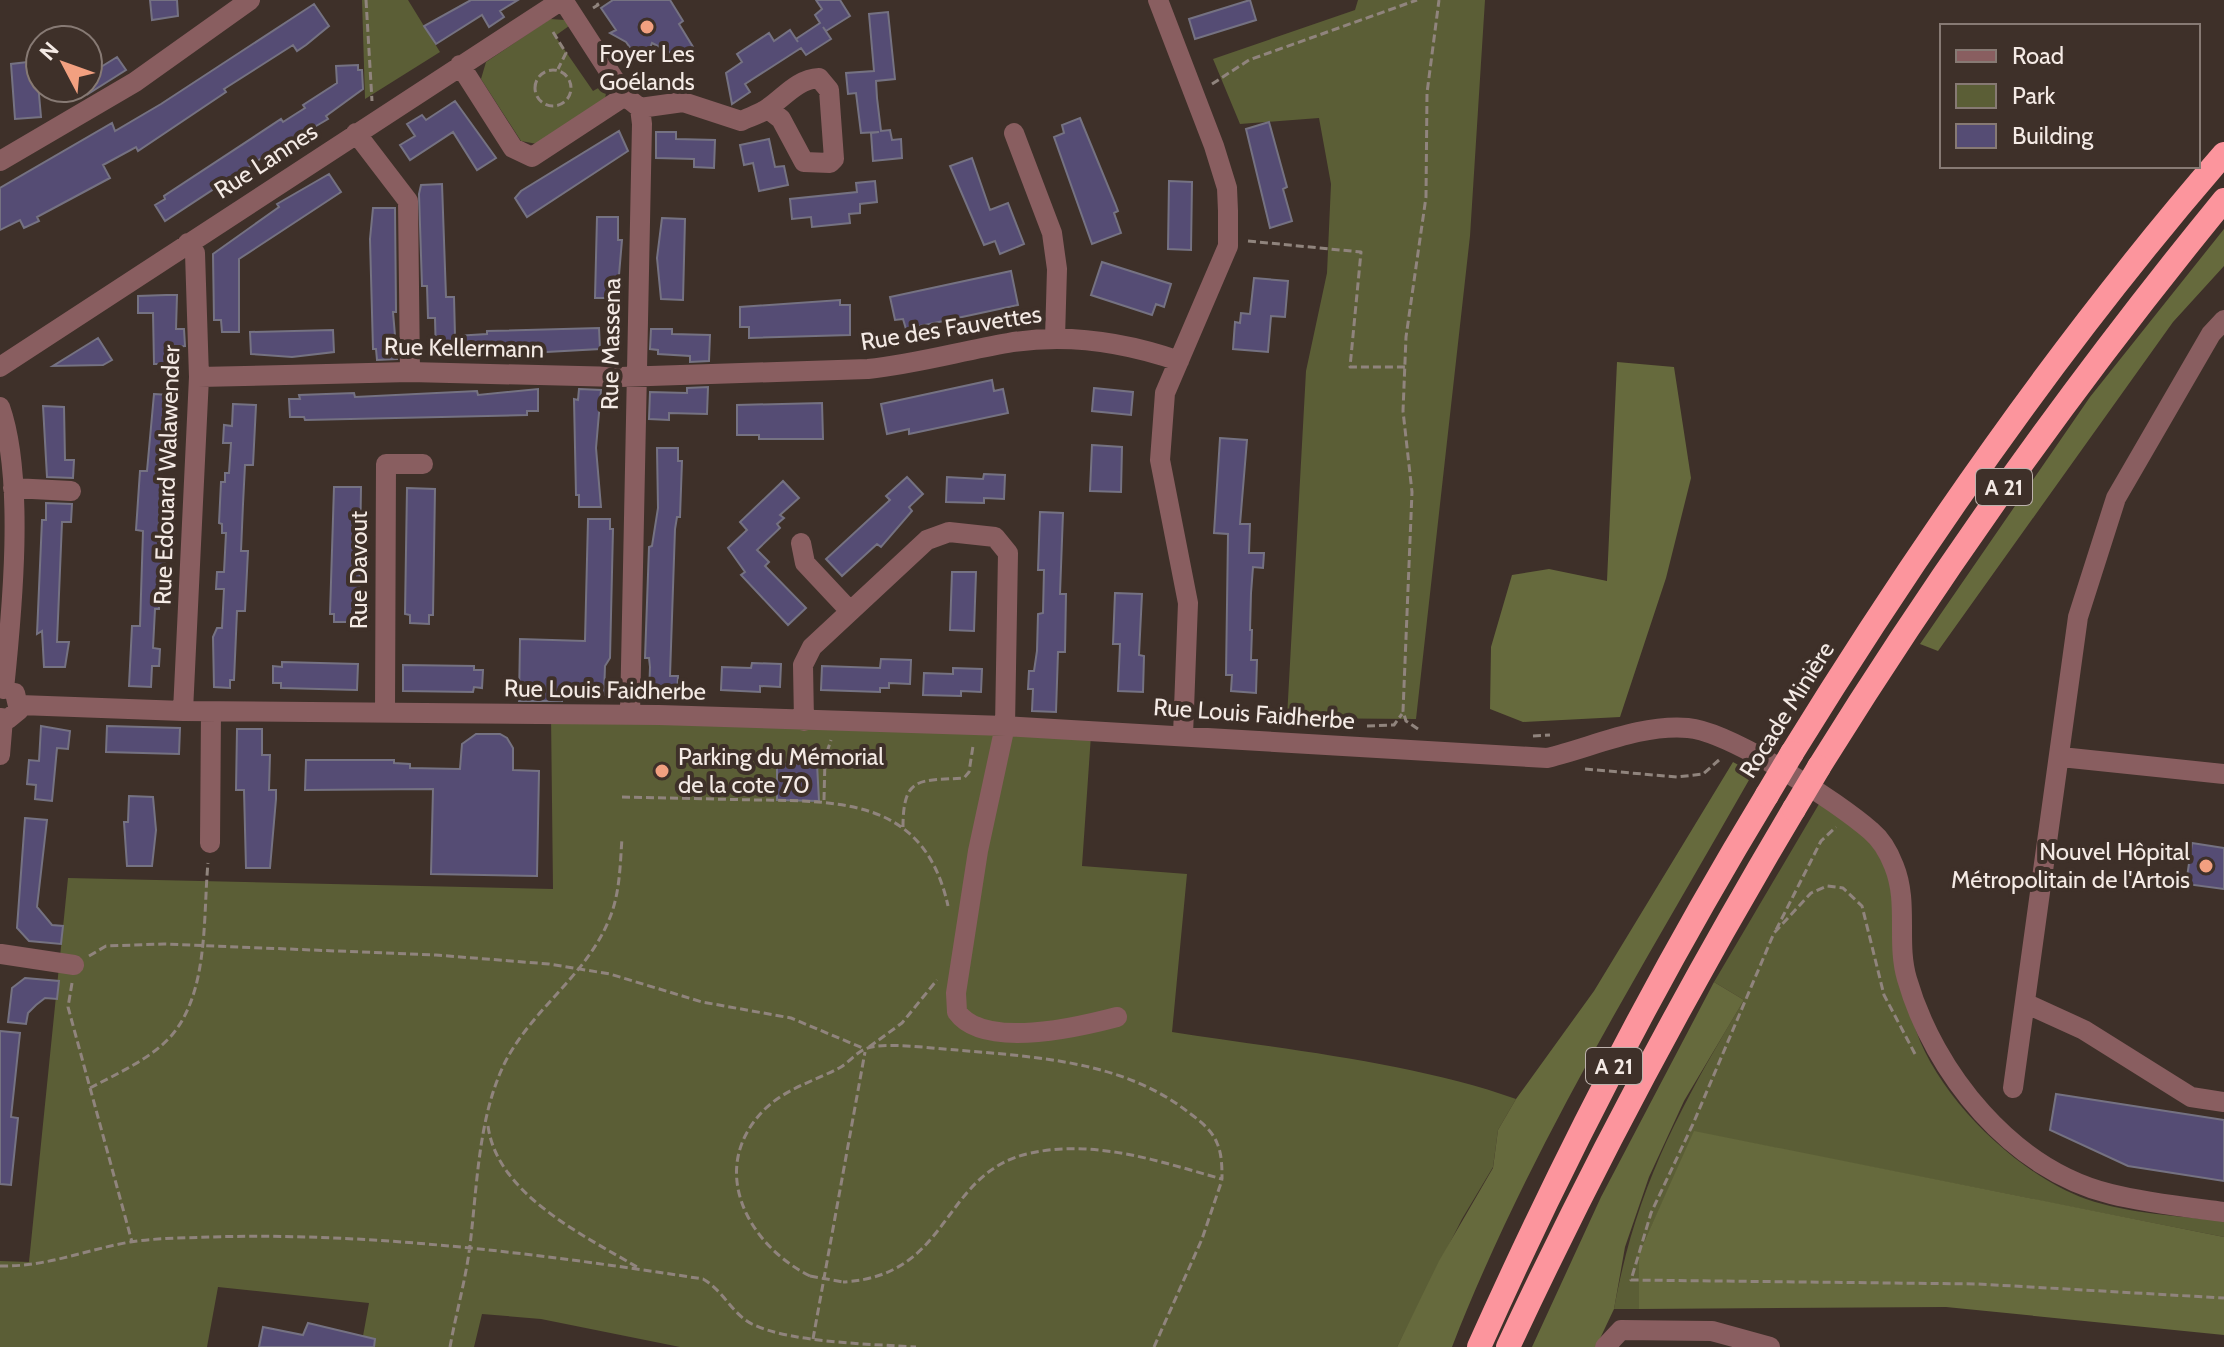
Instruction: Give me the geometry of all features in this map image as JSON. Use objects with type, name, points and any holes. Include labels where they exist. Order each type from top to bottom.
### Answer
[{"type":"highway","name":"Rocade Minière","points":[[1479,1347],[1594,1104],[1707,893],[1792,753],[1882,610],[1976,476],[2174,212],[2224,154]]},
{"type":"highway","name":"A 21","points":[[1508,1347],[1615,1126],[1692,984],[1819,767],[1957,553],[2039,437],[2224,200]]},
{"type":"street","points":[[0,161],[135,82],[250,0]]},
{"type":"street","points":[[562,0],[633,102]]},
{"type":"street","name":"Rue Lannes","points":[[0,367],[562,0]]},
{"type":"street","points":[[1165,2],[1227,188],[1228,239],[1220,269],[1165,393],[1160,460],[1188,603],[1183,735]]},
{"type":"street","points":[[460,65],[513,148],[532,157],[633,102],[683,102],[741,121],[768,109]]},
{"type":"street","name":"Rue Massena","points":[[630,715],[636,376],[633,102]]},
{"type":"street","points":[[356,133],[408,201],[410,372]]},
{"type":"street","points":[[1014,133],[1052,233],[1057,269],[1055,338]]},
{"type":"street","name":"Rue Edouard Walawender","points":[[183,711],[199,377],[195,253],[188,243]]},
{"type":"street","points":[[2013,1088],[2078,617],[2116,498],[2211,334],[2224,320]]},
{"type":"street","name":"Rue des Fauvettes","points":[[728,373],[906,365],[1010,343],[1055,338],[1105,342],[1179,361]]},
{"type":"street","name":"Rue Kellermann","points":[[199,377],[410,372],[636,376],[728,373]]},
{"type":"street","points":[[0,407],[11,438],[13,488],[6,536],[2,690],[14,692],[20,705],[13,717],[2,719],[0,755]]},
{"type":"street","name":"Rue Davout","points":[[385,713],[386,464],[423,464]]},
{"type":"street","points":[[13,488],[71,491]]},
{"type":"street","points":[[804,721],[803,665],[812,647],[927,540],[949,532],[995,537],[1008,553],[1005,726],[978,851],[956,993],[957,1012],[977,1027],[1018,1032],[1060,1030],[1117,1017]]},
{"type":"street","points":[[801,543],[805,563],[850,611]]},
{"type":"street","name":"Rue Louis Faidherbe","points":[[20,705],[211,712],[630,715],[1005,726],[1547,758],[1628,734],[1663,728],[1691,728],[1733,742],[1858,821],[1884,845],[1902,893],[1906,975],[1919,1017],[1937,1052],[1968,1095],[2004,1134],[2030,1155],[2108,1194],[2224,1212]]},
{"type":"street","points":[[210,843],[211,712]]},
{"type":"street","points":[[2061,757],[2224,774]]},
{"type":"street","points":[[0,953],[74,965]]},
{"type":"street","points":[[2025,1003],[2084,1030],[2191,1097],[2224,1102]]},
{"type":"street","points":[[1605,1347],[1621,1330],[1712,1331],[1770,1347]]},
{"type":"path","points":[[366,0],[370,92],[377,120]]},
{"type":"path","points":[[1195,94],[1249,60],[1417,0]]},
{"type":"path","points":[[1403,711],[1412,492],[1403,411],[1405,367],[1426,197],[1427,93],[1439,0]]},
{"type":"path","points":[[553,32],[566,53],[558,69]]},
{"type":"path","points":[[558,69],[570,80],[571,92],[565,102],[547,105],[536,93],[536,81],[543,72],[558,69]]},
{"type":"path","points":[[1228,239],[1361,252],[1350,367],[1405,367]]},
{"type":"path","points":[[824,801],[825,758],[837,721]]},
{"type":"path","points":[[903,829],[903,800],[913,784],[964,778],[969,772],[977,726]]},
{"type":"path","points":[[1547,758],[1572,768],[1677,777],[1703,774],[1733,742]]},
{"type":"path","points":[[622,797],[824,801],[874,811],[903,829],[928,856],[949,910]]},
{"type":"path","points":[[1838,825],[1821,841],[1774,933],[1693,1124],[1651,1213],[1631,1280],[1978,1284],[2224,1298]]},
{"type":"path","points":[[450,1347],[470,1249],[477,1174],[493,1092],[514,1048],[544,1004],[579,968],[608,922],[619,882],[622,838]]},
{"type":"path","points":[[90,1088],[141,1061],[172,1034],[189,1000],[205,946],[210,843]]},
{"type":"path","points":[[1774,933],[1819,889],[1836,886],[1850,892],[1862,906],[1884,995],[1903,1036],[1914,1054],[1924,1057],[1937,1052]]},
{"type":"path","points":[[132,1242],[68,1007],[74,965],[106,946],[205,946],[436,955],[579,968],[702,1002],[791,1018],[865,1049],[936,1049],[1029,1057],[1109,1071],[1144,1083],[1203,1123],[1217,1142],[1222,1179],[1202,1239],[1154,1347]]},
{"type":"path","points":[[940,971],[915,1010],[840,1067],[775,1100],[751,1129],[739,1161],[739,1193],[759,1239],[784,1262],[810,1276],[843,1282],[880,1277],[908,1262],[927,1247],[975,1182],[1000,1164],[1028,1153],[1085,1148],[1115,1152],[1222,1179]]},
{"type":"path","points":[[813,1339],[865,1049]]},
{"type":"path","points":[[487,1123],[491,1147],[513,1179],[567,1222],[640,1269]]},
{"type":"path","points":[[0,1266],[35,1266],[132,1242],[255,1236],[470,1249],[703,1279],[714,1285],[752,1324],[813,1339],[916,1347]]},
{"type":"green space","points":[[362,0],[408,0],[440,52],[365,99]]},
{"type":"green space","points":[[1358,0],[1485,0],[1470,236],[1416,719],[1287,718],[1306,371],[1327,273],[1331,184],[1319,118],[1240,124],[1213,59],[1355,10]]},
{"type":"green space","points":[[550,19],[565,20],[569,26],[555,36],[593,91],[607,83],[605,101],[537,144],[521,141],[481,79],[486,62]]},
{"type":"green space","points":[[2224,229],[2224,266],[2173,322],[1938,651],[1920,644],[2090,397]]},
{"type":"green space","points":[[1617,362],[1674,367],[1691,478],[1666,578],[1620,717],[1523,722],[1490,709],[1491,647],[1512,575],[1549,569],[1607,581]]},
{"type":"green space","points":[[551,715],[1091,735],[1082,866],[1187,874],[1172,1032],[1390,1066],[1476,1086],[1516,1099],[1498,1130],[1493,1167],[1462,1219],[1397,1347],[680,1347],[541,1319],[482,1314],[474,1347],[361,1347],[369,1303],[218,1287],[207,1347],[0,1347],[0,1261],[29,1262],[68,878],[553,889]]},
{"type":"green space","points":[[1733,762],[1753,773],[1554,1126],[1483,1272],[1452,1347],[1397,1347],[1439,1261],[1493,1168],[1498,1130],[1516,1099],[1594,991]]},
{"type":"green space","points":[[1819,804],[1859,831],[1879,856],[1896,900],[1908,998],[1923,1048],[1939,1076],[1981,1128],[2032,1171],[2059,1187],[2086,1199],[2120,1208],[2224,1221],[2224,1237],[1695,1132],[1639,1253],[1639,1309],[1614,1309],[1623,1265],[1648,1185],[1700,1075],[1744,1000],[1714,982]]},
{"type":"green space","points":[[1714,982],[1744,1000],[1684,1101],[1649,1177],[1625,1247],[1614,1309],[1596,1347],[1532,1347],[1601,1197]]},
{"type":"green space","points":[[1694,1131],[2224,1237],[2224,1335],[1946,1307],[1639,1309],[1639,1253]]},
{"type":"building","points":[[150,0],[177,0],[178,16],[152,20]]},
{"type":"building","points":[[471,0],[518,0],[500,11],[504,17],[489,27],[482,15],[436,44],[424,26]]},
{"type":"building","name":"Foyer Les Goélands","points":[[613,0],[670,0],[683,21],[679,24],[693,47],[677,56],[652,43],[646,58],[634,53],[626,42],[610,33],[616,30],[601,8]]},
{"type":"building","points":[[816,0],[840,0],[850,16],[826,31],[823,27],[831,39],[806,55],[801,48],[745,84],[750,92],[732,104],[726,73],[742,62],[737,54],[769,33],[774,41],[790,30],[796,39],[820,23],[815,15],[822,9]]},
{"type":"building","points":[[1250,0],[1256,20],[1195,39],[1189,19]]},
{"type":"building","points":[[314,4],[329,26],[306,45],[297,51],[293,45],[224,89],[226,92],[138,151],[136,147],[103,165],[110,178],[37,217],[39,221],[24,228],[20,220],[0,230],[0,188],[112,123],[115,131]]},
{"type":"building","points":[[888,12],[895,79],[876,81],[877,98],[881,131],[890,130],[892,140],[901,139],[902,158],[873,161],[871,133],[879,132],[861,133],[856,93],[848,94],[846,73],[874,71],[869,14]]},
{"type":"building","points":[[117,57],[126,70],[104,84],[104,65]]},
{"type":"building","points":[[24,62],[24,104],[40,104],[41,117],[15,119],[11,64]]},
{"type":"building","points":[[358,65],[358,70],[362,70],[363,89],[326,116],[328,119],[260,159],[216,192],[214,189],[165,221],[155,205],[165,199],[164,196],[281,119],[283,122],[305,108],[303,105],[337,83],[336,66]]},
{"type":"building","points":[[455,101],[496,158],[477,170],[453,132],[410,160],[400,145],[415,136],[407,124],[422,115],[426,120]]},
{"type":"building","points":[[1080,118],[1118,211],[1114,213],[1121,233],[1092,244],[1054,137],[1064,133],[1062,125]]},
{"type":"building","points":[[1269,122],[1287,187],[1283,189],[1292,221],[1270,228],[1246,129]]},
{"type":"building","points":[[619,131],[628,151],[527,217],[515,198],[521,191]]},
{"type":"building","points":[[656,132],[676,132],[676,139],[715,140],[714,168],[694,167],[694,159],[656,158]]},
{"type":"building","points":[[769,139],[775,167],[784,166],[788,185],[759,191],[753,163],[744,165],[740,145]]},
{"type":"building","points":[[972,158],[990,210],[1008,203],[1024,244],[1000,254],[995,241],[984,245],[950,166]]},
{"type":"building","points":[[329,174],[341,192],[239,259],[239,332],[222,332],[221,320],[214,320],[213,254],[279,207],[277,204]]},
{"type":"building","points":[[875,181],[877,202],[860,204],[860,213],[849,214],[850,223],[812,227],[811,217],[792,219],[790,199],[857,192],[856,183]]},
{"type":"building","points":[[1169,181],[1192,182],[1191,250],[1168,249]]},
{"type":"building","points":[[442,184],[446,297],[454,297],[455,336],[487,334],[487,331],[599,328],[600,349],[510,354],[462,352],[462,355],[436,356],[435,318],[428,318],[427,286],[422,286],[419,194],[421,185]]},
{"type":"building","points":[[373,208],[395,208],[396,312],[393,312],[397,359],[377,360],[376,349],[373,349],[370,239]]},
{"type":"building","points":[[597,217],[618,217],[618,240],[622,240],[617,298],[595,298]]},
{"type":"building","points":[[662,218],[685,219],[683,300],[661,299],[657,258]]},
{"type":"building","points":[[1102,262],[1171,284],[1164,307],[1156,304],[1152,315],[1091,295]]},
{"type":"building","points":[[1011,271],[1018,305],[906,329],[903,319],[895,320],[890,297]]},
{"type":"building","points":[[1254,278],[1288,281],[1285,317],[1271,316],[1268,352],[1233,349],[1235,322],[1240,323],[1241,313],[1250,314]]},
{"type":"building","points":[[177,295],[176,329],[184,329],[185,346],[171,347],[171,364],[154,364],[153,313],[138,313],[138,296]]},
{"type":"building","points":[[840,300],[840,305],[850,305],[850,335],[749,338],[749,327],[740,327],[740,307]]},
{"type":"building","points":[[651,329],[672,329],[672,334],[710,335],[709,361],[690,362],[690,356],[658,354],[658,350],[650,349]]},
{"type":"building","points":[[333,330],[334,352],[292,357],[251,354],[250,332]]},
{"type":"building","points":[[98,338],[112,360],[103,365],[53,366]]},
{"type":"building","points":[[992,380],[994,391],[1003,389],[1008,413],[909,434],[909,429],[887,434],[881,404]]},
{"type":"building","points":[[708,387],[707,414],[669,413],[669,420],[649,419],[650,392],[687,393],[687,388]]},
{"type":"building","points":[[1094,388],[1133,392],[1131,415],[1092,411]]},
{"type":"building","points":[[538,389],[538,411],[527,411],[527,415],[305,420],[304,417],[290,417],[289,399],[300,399],[299,395],[354,393],[355,397],[477,391],[478,395]]},
{"type":"building","points":[[579,389],[601,390],[596,448],[601,507],[579,507],[579,495],[576,495],[574,399],[578,400]]},
{"type":"building","points":[[154,394],[170,395],[172,403],[170,445],[167,445],[167,454],[163,454],[161,493],[168,494],[167,511],[160,510],[158,550],[162,550],[165,558],[163,600],[159,600],[159,609],[155,609],[153,648],[160,649],[159,666],[152,666],[151,687],[129,686],[132,626],[140,626],[143,531],[136,530],[140,471],[147,471]]},
{"type":"building","points":[[822,403],[823,439],[759,439],[759,435],[737,435],[737,405]]},
{"type":"building","points":[[233,404],[256,405],[253,465],[245,465],[241,551],[248,551],[245,611],[237,611],[234,680],[230,680],[230,688],[214,687],[213,637],[217,628],[222,628],[224,589],[216,589],[217,572],[224,572],[226,533],[222,533],[222,524],[219,523],[221,482],[225,482],[225,473],[229,473],[231,443],[223,443],[224,425],[232,426]]},
{"type":"building","points":[[43,406],[64,407],[65,460],[74,460],[73,478],[47,477]]},
{"type":"building","points":[[1220,438],[1247,440],[1240,524],[1250,524],[1249,553],[1264,553],[1263,568],[1253,567],[1251,593],[1251,660],[1257,660],[1256,693],[1231,691],[1232,675],[1226,675],[1228,534],[1214,533]]},
{"type":"building","points":[[1092,445],[1122,447],[1121,492],[1090,491]]},
{"type":"building","points":[[657,448],[678,448],[678,461],[682,461],[680,517],[677,517],[675,529],[670,676],[678,676],[677,697],[649,696],[650,667],[649,658],[645,658],[649,547],[652,546],[658,508]]},
{"type":"building","points":[[984,474],[1005,475],[1004,499],[984,498],[984,503],[946,502],[947,477],[983,479]]},
{"type":"building","points":[[907,477],[923,494],[909,507],[912,511],[881,547],[877,544],[842,576],[826,559],[890,500],[886,496]]},
{"type":"building","points":[[783,481],[799,498],[780,515],[784,518],[777,524],[780,528],[757,550],[769,562],[765,566],[806,608],[788,625],[741,575],[745,572],[728,548],[747,530],[740,522]]},
{"type":"building","points":[[334,487],[361,487],[359,614],[353,614],[353,622],[334,622],[334,614],[330,614]]},
{"type":"building","points":[[407,488],[435,489],[433,615],[429,615],[429,624],[410,623],[410,615],[405,614]]},
{"type":"building","points":[[46,503],[72,504],[71,522],[62,522],[57,642],[69,642],[65,667],[44,667],[42,631],[37,634],[42,520],[46,520]]},
{"type":"building","points":[[1040,512],[1063,513],[1060,594],[1066,594],[1065,652],[1058,652],[1056,712],[1032,711],[1033,689],[1028,689],[1029,671],[1034,671],[1037,651],[1038,614],[1043,613],[1044,570],[1038,570]]},
{"type":"building","points":[[588,519],[610,519],[610,529],[613,529],[610,658],[605,666],[604,695],[562,694],[562,701],[519,701],[520,639],[585,641]]},
{"type":"building","points":[[952,572],[976,572],[974,631],[950,630]]},
{"type":"building","points":[[1115,593],[1142,594],[1139,655],[1144,656],[1143,692],[1118,691],[1120,644],[1113,644]]},
{"type":"building","points":[[881,659],[911,660],[910,684],[889,683],[889,688],[880,688],[880,692],[821,690],[822,666],[880,668]]},
{"type":"building","points":[[282,662],[358,664],[357,690],[281,688],[281,683],[273,683],[273,666],[282,667]]},
{"type":"building","points":[[752,663],[781,664],[780,687],[760,686],[760,692],[721,690],[722,667],[751,668]]},
{"type":"building","points":[[403,665],[474,666],[474,670],[483,670],[482,688],[474,687],[473,692],[403,691]]},
{"type":"building","points":[[953,668],[982,669],[981,692],[961,691],[961,696],[923,695],[924,673],[953,674]]},
{"type":"building","points":[[41,726],[70,731],[68,749],[57,748],[52,801],[35,799],[36,785],[27,784],[29,760],[39,761]]},
{"type":"building","points":[[107,726],[180,728],[179,754],[106,752]]},
{"type":"building","points":[[237,729],[262,729],[262,755],[270,755],[269,790],[276,790],[276,799],[270,868],[246,868],[244,790],[236,790]]},
{"type":"building","points":[[476,734],[500,734],[507,738],[513,748],[513,770],[539,771],[537,876],[431,874],[433,789],[305,790],[306,760],[394,760],[394,763],[410,764],[410,768],[460,769],[462,744]]},
{"type":"building","points":[[777,764],[817,764],[819,801],[777,800]]},
{"type":"building","points":[[129,796],[153,797],[156,830],[152,866],[127,866],[124,822],[128,822]]},
{"type":"building","points":[[25,818],[47,820],[37,907],[52,925],[63,926],[61,944],[29,941],[17,928]]},
{"type":"building","name":"Nouvel Hôpital Métropolitain de l'Artois","points":[[2192,843],[2224,848],[2224,889],[2186,884]]},
{"type":"building","points":[[25,978],[59,981],[57,999],[45,998],[36,1005],[28,1013],[26,1024],[8,1022],[12,988]]},
{"type":"building","points":[[0,1031],[20,1033],[11,1117],[18,1118],[11,1185],[0,1184]]},
{"type":"building","points":[[2056,1094],[2224,1120],[2224,1181],[2128,1166],[2050,1130]]},
{"type":"building","points":[[308,1323],[375,1339],[374,1347],[259,1347],[263,1327],[303,1335]]},
{"type":"place","name":"Foyer Les Goélands","points":[[647,27]]},
{"type":"place","name":"Parking du Mémorial de la cote 70","points":[[662,771]]},
{"type":"place","name":"Nouvel Hôpital Métropolitain de l'Artois","points":[[2206,866]]}]
